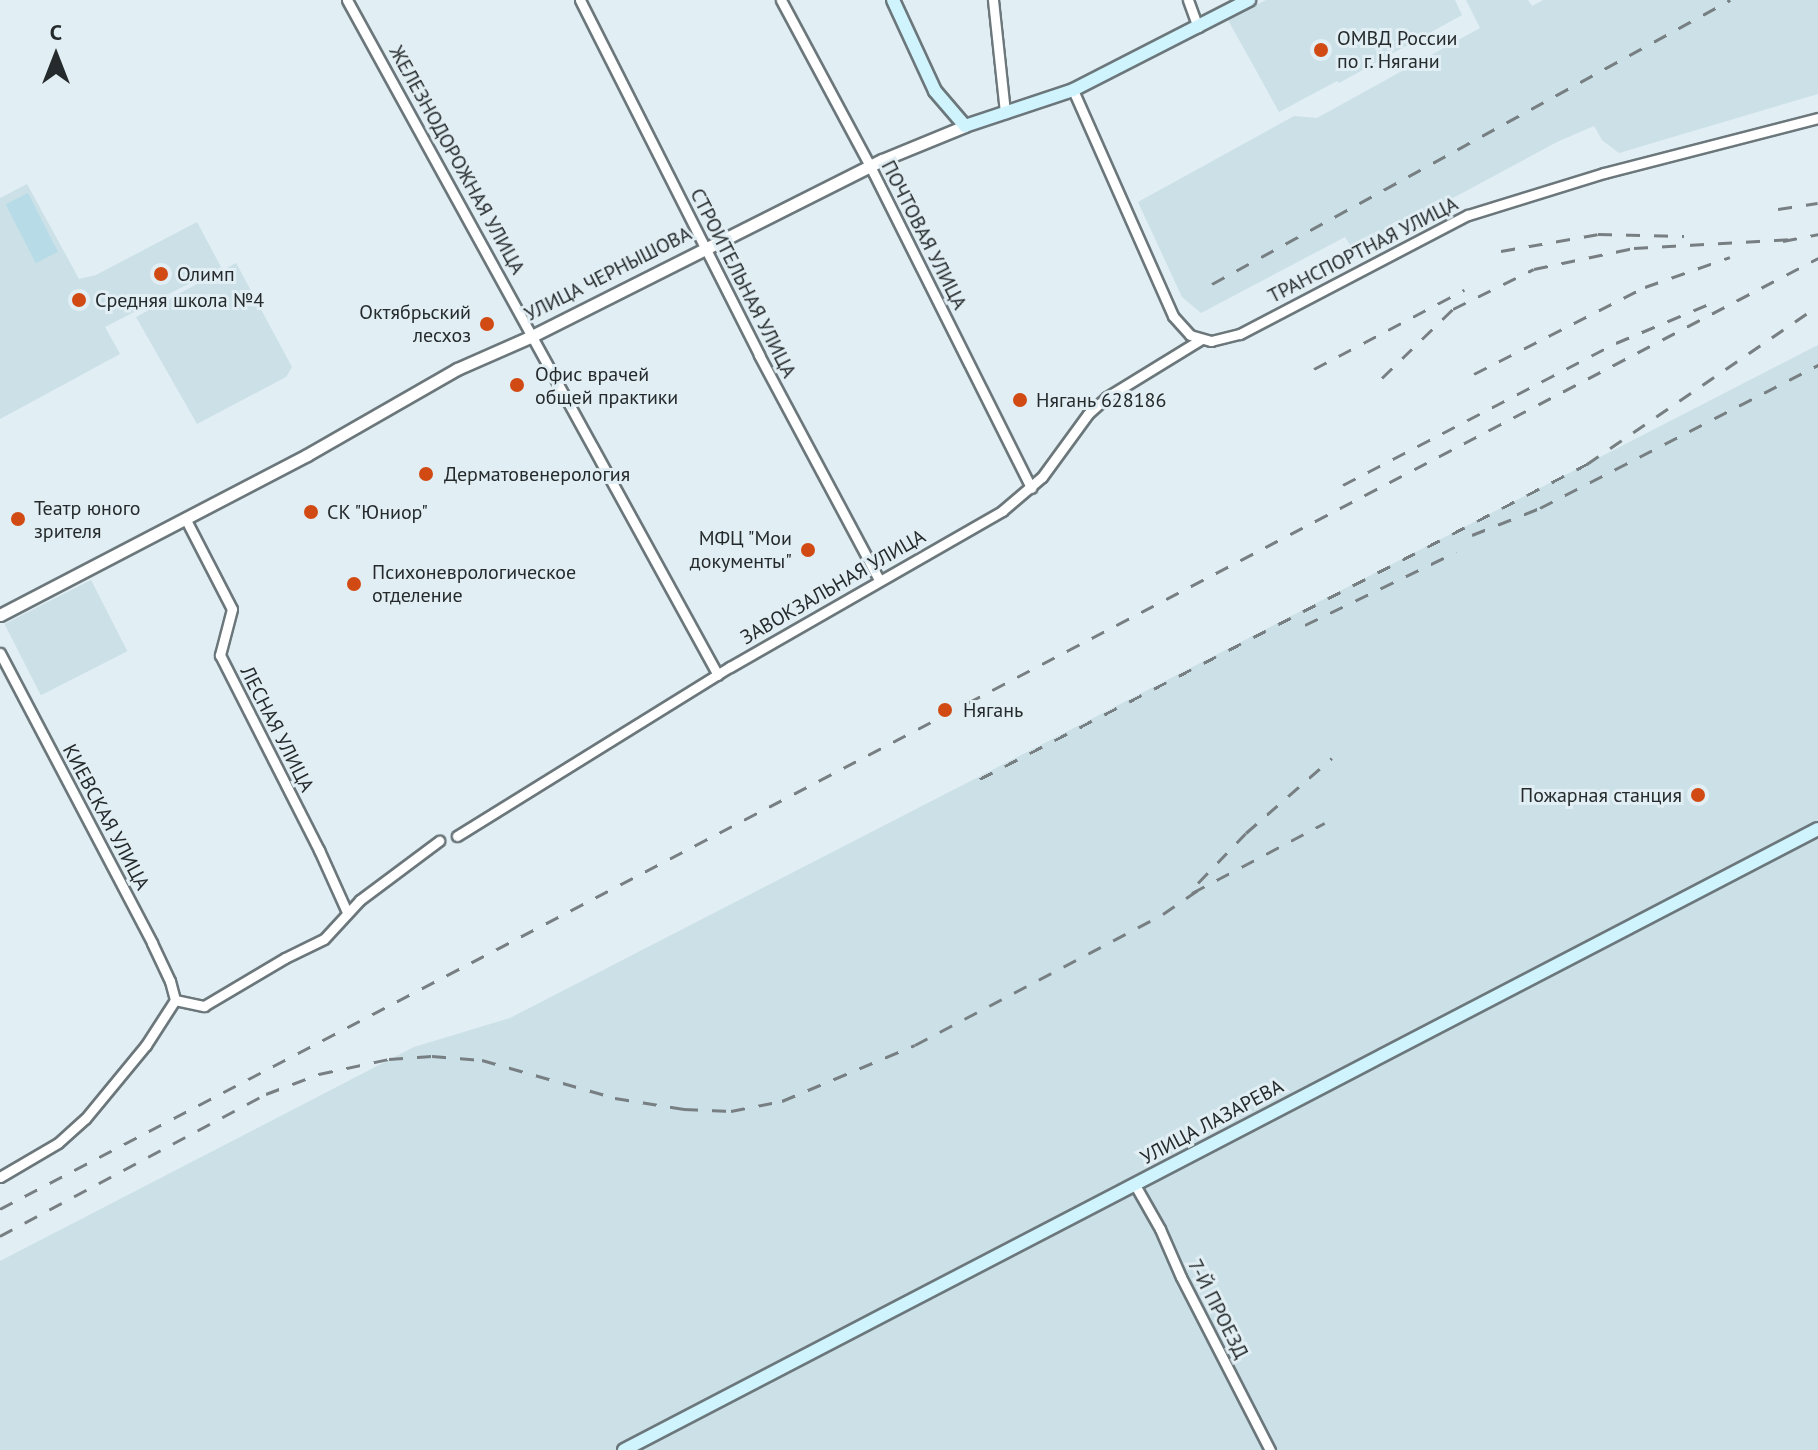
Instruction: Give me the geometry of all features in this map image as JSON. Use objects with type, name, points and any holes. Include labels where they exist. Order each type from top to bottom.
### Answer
[{"type":"main road","points":[[893,0],[935,91],[965,126]]},
{"type":"main road","name":"УЛИЦА ЧЕРНЫШОВА","points":[[965,126],[1073,90],[1249,0]]},
{"type":"main road","name":"УЛИЦА ЛАЗАРЕВА","points":[[624,1450],[1818,829]]},
{"type":"street","name":"ЖЕЛЕЗНОДОРОЖНАЯ УЛИЦА","points":[[347,0],[718,675]]},
{"type":"street","name":"СТРОИТЕЛЬНАЯ УЛИЦА","points":[[580,0],[879,580]]},
{"type":"street","name":"ПОЧТОВАЯ УЛИЦА","points":[[781,0],[870,166],[1031,488]]},
{"type":"street","points":[[993,0],[1005,113]]},
{"type":"street","points":[[1188,0],[1198,27]]},
{"type":"street","points":[[1073,90],[1166,304],[1181,328],[1200,340]]},
{"type":"street","name":"ТРАНСПОРТНАЯ УЛИЦА","points":[[1200,340],[1227,339],[1240,334],[1468,215],[1604,173],[1818,118]]},
{"type":"street","name":"УЛИЦА ЧЕРНЫШОВА","points":[[0,615],[344,435],[437,379],[530,337],[870,166],[965,126]]},
{"type":"street","name":"ЗАВОКЗАЛЬНАЯ УЛИЦА","points":[[457,836],[718,675],[1002,511],[1031,488],[1088,414],[1107,397],[1200,340]]},
{"type":"street","name":"ЛЕСНАЯ УЛИЦА","points":[[185,518],[232,609],[220,655],[347,912]]},
{"type":"street","name":"КИЕВСКАЯ УЛИЦА","points":[[0,653],[152,943],[175,1000]]},
{"type":"street","points":[[0,1177],[58,1143],[85,1119],[146,1045],[175,1000],[196,1007],[213,1002],[285,958],[324,939],[347,912],[439,841]]},
{"type":"street","name":"7-Й ПРОЕЗД","points":[[1135,1185],[1270,1450]]},
{"type":"shaded area","name":"ОМВД России по г. Нягани","points":[[1266,0],[1455,0],[1462,15],[1339,83],[1337,81],[1279,112],[1228,20]]},
{"type":"shaded area","points":[[1466,0],[1528,0],[1532,6],[1543,0],[1818,0],[1818,94],[1619,153],[1602,140],[1594,126],[1557,142],[1354,251],[1345,237],[1201,313],[1182,297],[1138,202],[1294,116],[1317,118],[1480,28]]},
{"type":"shaded area","name":"Средняя школа №4","points":[[27,184],[79,279],[96,275],[197,222],[221,267],[105,327],[120,354],[0,419],[0,198]]},
{"type":"shaded area","points":[[28,193],[58,252],[36,263],[6,204]]},
{"type":"shaded area","points":[[236,263],[292,367],[286,377],[197,424],[136,317]]},
{"type":"shaded area","points":[[1818,345],[1818,1450],[0,1450],[0,1261],[414,1047],[510,1018]]},
{"type":"shaded area","points":[[91,580],[127,651],[41,695],[5,624]]},
{"type":"railway","points":[[1212,284],[1730,0]]},
{"type":"railway","points":[[1778,209],[1818,203]]},
{"type":"railway","points":[[1501,251],[1598,234],[1684,236]]},
{"type":"railway","points":[[1783,241],[1818,234]]},
{"type":"railway","points":[[1382,378],[1453,309],[1534,269],[1634,248],[1794,239]]},
{"type":"railway","points":[[1474,374],[1645,287],[1730,257]]},
{"type":"railway","points":[[0,1209],[1818,258]]},
{"type":"railway","points":[[1314,369],[1464,290]]},
{"type":"railway","points":[[1343,485],[1616,343],[1709,304]]},
{"type":"railway","points":[[980,779],[1587,464],[1818,306]]},
{"type":"railway","points":[[1472,535],[1540,508],[1818,365]]},
{"type":"railway","points":[[1305,625],[1456,552]]},
{"type":"railway","points":[[1198,883],[1246,833],[1332,758]]},
{"type":"railway","points":[[1192,893],[1325,823]]},
{"type":"railway","points":[[0,1236],[266,1094],[319,1074],[389,1059],[432,1056],[482,1060],[615,1098],[684,1109],[731,1111],[782,1101],[915,1045],[1163,914],[1201,888]]},
{"type":"place","name":"ОМВД России по г. Нягани","points":[[1321,50]]},
{"type":"place","name":"Олимп","points":[[161,274]]},
{"type":"place","name":"Средняя школа №4","points":[[79,300]]},
{"type":"place","name":"Октябрьский лесхоз","points":[[487,324]]},
{"type":"place","name":"Офис врачей общей практики","points":[[517,385]]},
{"type":"place","name":"Нягань 628186","points":[[1020,400]]},
{"type":"place","name":"Дерматовенерология","points":[[426,474]]},
{"type":"place","name":"СК \"Юниор\"","points":[[311,512]]},
{"type":"place","name":"Театр юного зрителя","points":[[18,519]]},
{"type":"place","name":"МФЦ \"Мои документы\"","points":[[808,550]]},
{"type":"place","name":"Психоневрологическое отделение","points":[[354,584]]},
{"type":"place","name":"Нягань","points":[[945,710]]},
{"type":"place","name":"Пожарная станция","points":[[1698,795]]}]
